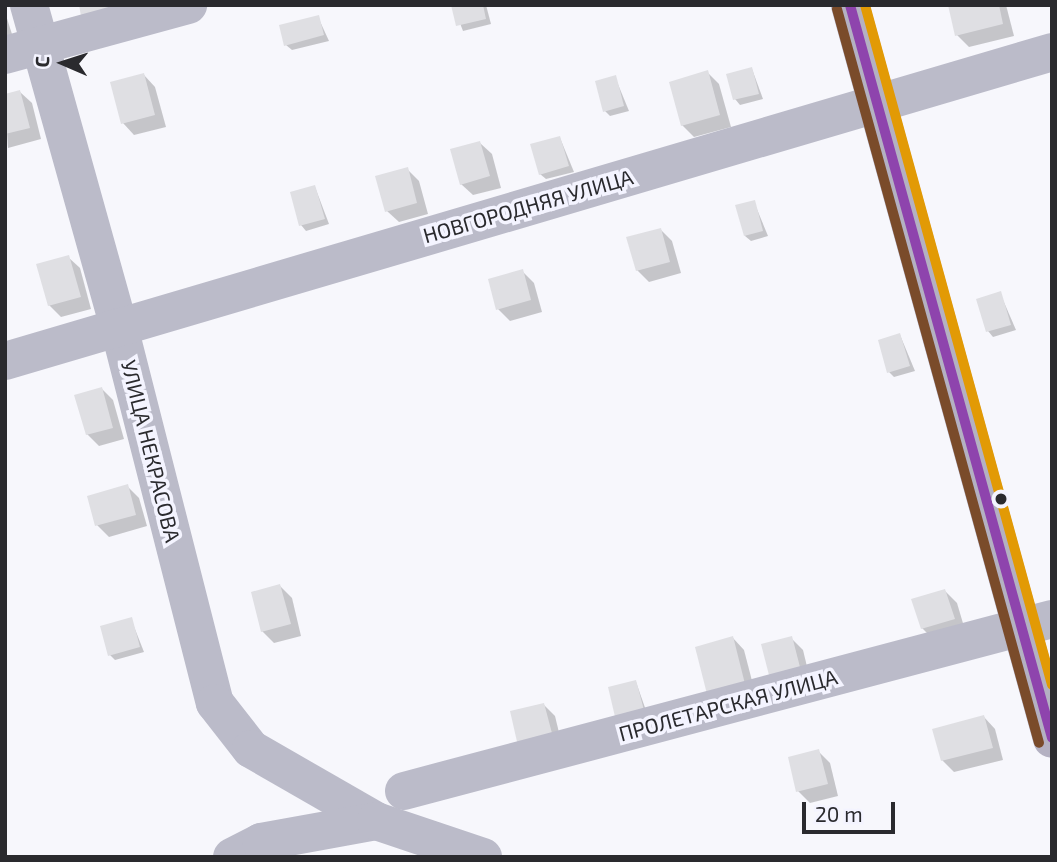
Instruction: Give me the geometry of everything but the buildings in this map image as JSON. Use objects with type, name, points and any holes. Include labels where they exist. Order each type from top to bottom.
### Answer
[{"type":"main road","points":[[850,5],[877,103],[1037,623],[1052,739]]},
{"type":"street","name":"УЛИЦА НЕКРАСОВА","points":[[29,5],[23,50],[119,327],[215,703],[251,749],[376,821],[483,857]]},
{"type":"street","points":[[23,50],[188,5]]},
{"type":"street","name":"НОВГОРОДНЯЯ УЛИЦА","points":[[5,361],[1052,52]]},
{"type":"street","name":"ПРОЛЕТАРСКАЯ УЛИЦА","points":[[404,791],[1037,623]]},
{"type":"street","points":[[232,857],[261,842],[376,821]]},
{"type":"transit line","points":[[850,5],[1052,738]]},
{"type":"transit line","points":[[865,5],[1052,685]]},
{"type":"transit line","points":[[837,9],[1039,743]]}]
